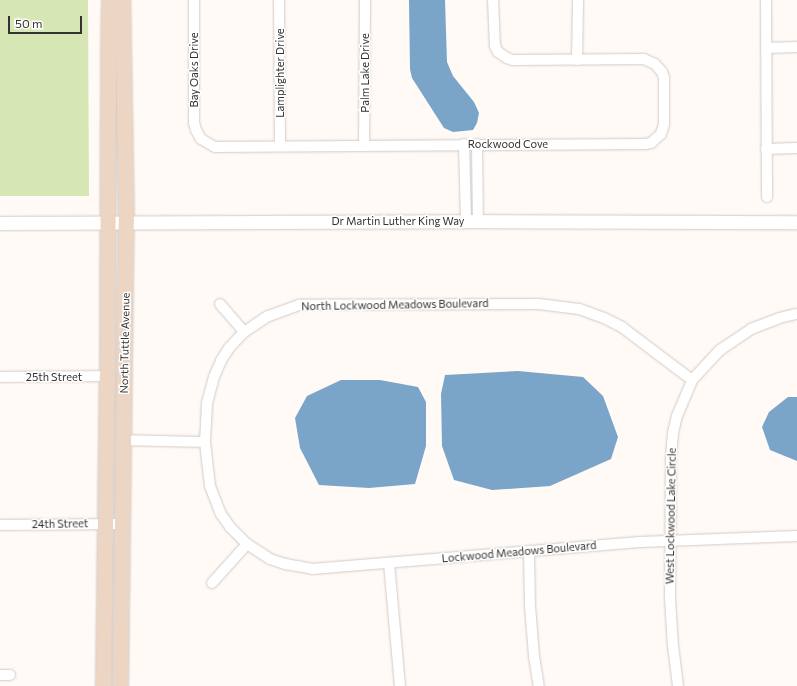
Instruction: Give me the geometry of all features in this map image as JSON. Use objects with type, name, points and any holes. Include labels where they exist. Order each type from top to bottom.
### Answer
[{"type":"main road","name":"North Tuttle Avenue","points":[[103,686],[107,376],[109,0]]},
{"type":"main road","name":"North Tuttle Avenue","points":[[120,686],[126,221],[122,0]]},
{"type":"street","name":"Bay Oaks Drive","points":[[194,0],[194,123],[201,139]]},
{"type":"street","name":"Lamplighter Drive","points":[[280,0],[280,146]]},
{"type":"street","name":"Palm Lake Drive","points":[[364,146],[365,0]]},
{"type":"street","name":"Rockwood Cove","points":[[201,139],[216,147],[464,144],[645,144],[657,139],[661,134],[664,124],[664,78],[658,67],[644,60],[513,60],[501,55],[495,46],[493,0]]},
{"type":"street","points":[[577,60],[578,0]]},
{"type":"street","points":[[766,0],[767,198]]},
{"type":"street","points":[[766,48],[797,47]]},
{"type":"street","points":[[464,144],[472,220]]},
{"type":"street","points":[[472,220],[477,144]]},
{"type":"street","points":[[766,149],[797,148]]},
{"type":"street","name":"Dr Martin Luther King Way","points":[[0,223],[108,221],[472,220],[797,222]]},
{"type":"street","points":[[220,304],[244,332]]},
{"type":"street","name":"North Lockwood Meadows Boulevard","points":[[247,544],[230,527],[214,500],[207,473],[205,442],[207,404],[214,377],[229,348],[244,332],[268,316],[289,308],[308,304],[555,304],[591,312],[622,327],[692,380]]},
{"type":"street","name":"West Lockwood Lake Circle","points":[[678,686],[673,647],[670,598],[670,541],[671,456],[673,433],[679,411],[692,380],[720,350],[738,336],[766,322],[797,314]]},
{"type":"street","name":"25th Street","points":[[0,377],[107,376]]},
{"type":"street","points":[[123,440],[205,442]]},
{"type":"street","name":"24th Street","points":[[0,525],[121,524]]},
{"type":"street","name":"Lockwood Meadows Boulevard","points":[[247,544],[270,559],[302,568],[319,569],[529,551],[670,541],[797,536]]},
{"type":"street","points":[[212,583],[247,544]]},
{"type":"street","points":[[529,551],[530,606],[534,656],[539,686]]},
{"type":"street","points":[[390,564],[400,686]]},
{"type":"green space","points":[[0,0],[88,0],[89,196],[0,196]]},
{"type":"water","points":[[409,0],[445,0],[447,62],[453,76],[474,102],[479,113],[477,123],[473,130],[453,132],[444,128],[412,78],[410,69]]},
{"type":"water","points":[[518,371],[583,377],[603,396],[618,437],[611,459],[550,486],[492,490],[454,480],[442,446],[441,394],[445,375]]},
{"type":"water","points":[[341,380],[380,380],[418,387],[426,402],[426,446],[415,484],[369,488],[319,485],[300,448],[295,418],[307,396]]},
{"type":"water","points":[[788,397],[797,397],[797,461],[770,450],[762,427],[769,412]]}]
